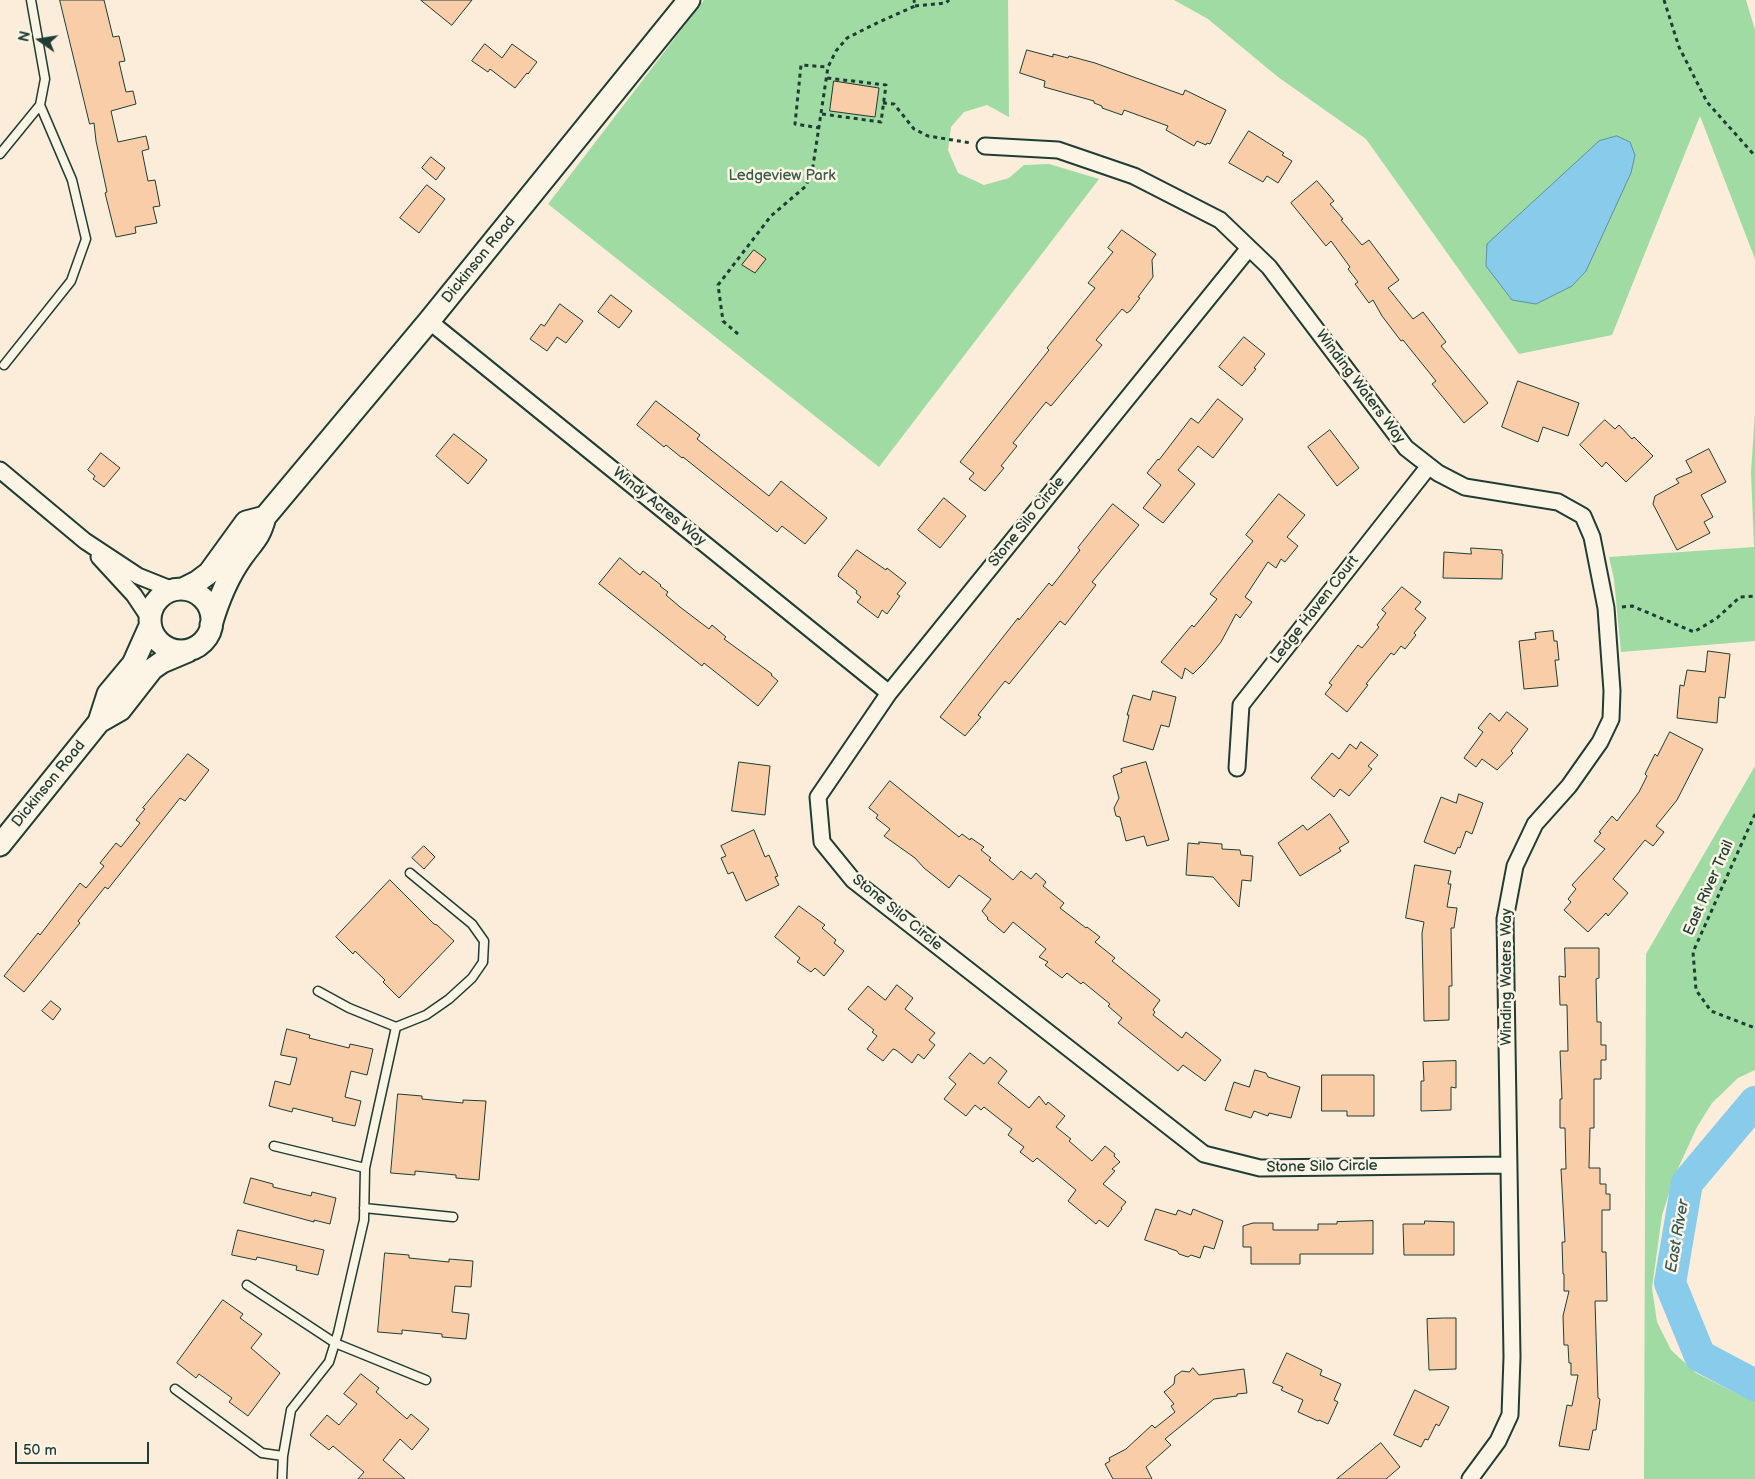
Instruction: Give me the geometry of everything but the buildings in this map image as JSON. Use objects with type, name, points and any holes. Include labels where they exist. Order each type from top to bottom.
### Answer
[{"type":"street","name":"Dickinson Road","points":[[212,625],[221,594],[242,557],[260,534],[265,517],[429,321],[686,4]]},
{"type":"street","name":"Winding Waters Way","points":[[985,146],[1058,150],[1134,176],[1220,220],[1269,267],[1406,448],[1438,473],[1465,487],[1558,502],[1583,516],[1592,537],[1606,608],[1612,691],[1611,719],[1600,742],[1569,786],[1535,824],[1515,866],[1509,890],[1505,919],[1512,1357],[1510,1416],[1498,1441],[1470,1479]]},
{"type":"street","name":"Stone Silo Circle","points":[[1249,248],[889,692],[818,796],[822,842],[853,880],[1204,1154],[1260,1168],[1509,1165]]},
{"type":"street","name":"Windy Acres Way","points":[[429,321],[889,692]]},
{"type":"street","name":"Ledge Haven Court","points":[[1237,768],[1241,705],[1429,466]]},
{"type":"street","points":[[0,470],[85,541],[138,576],[178,589],[193,591],[205,601],[212,615],[212,625],[202,643],[184,651],[174,650],[159,642],[153,634],[150,622],[134,595],[85,541]]},
{"type":"street","name":"Dickinson Road","points":[[178,589],[197,582],[209,573],[246,522],[265,517]]},
{"type":"street","points":[[150,622],[152,609],[157,601],[164,594],[178,589]]},
{"type":"street","name":"Dickinson Road","points":[[0,845],[98,722],[108,694],[133,664],[150,622]]},
{"type":"street","name":"Dickinson Road","points":[[98,722],[120,710],[152,669],[162,662],[192,649]]},
{"type":"lane","points":[[0,154],[40,105],[45,79],[31,0]]},
{"type":"lane","points":[[4,365],[72,281],[86,239],[72,180],[40,105]]},
{"type":"lane","points":[[318,991],[373,1019],[396,1027],[426,1015],[449,999],[472,978],[483,962],[484,941],[472,924],[410,873]]},
{"type":"lane","points":[[282,1479],[283,1456],[292,1410],[329,1362],[335,1344],[364,1220],[365,1168],[396,1027]]},
{"type":"lane","points":[[274,1146],[365,1168]]},
{"type":"lane","points":[[364,1208],[453,1217]]},
{"type":"lane","points":[[247,1284],[335,1344],[426,1380]]},
{"type":"lane","points":[[175,1389],[252,1447],[262,1453],[283,1456]]},
{"type":"path","points":[[914,0],[915,6]]},
{"type":"path","points":[[738,334],[723,322],[718,285],[771,216],[806,186],[813,166],[828,67],[836,51],[847,38],[879,22],[915,6],[946,3],[949,0]]},
{"type":"path","points":[[1664,0],[1679,47],[1708,102],[1755,156]]},
{"type":"path","points":[[820,128],[795,124],[801,65],[828,67]]},
{"type":"path","points":[[822,114],[881,122],[886,85],[827,78]]},
{"type":"path","points":[[883,103],[894,104],[914,129],[928,136],[985,146]]},
{"type":"path","points":[[1606,608],[1632,606],[1694,632],[1718,618],[1740,597],[1755,596]]},
{"type":"path","name":"East River Trail","points":[[1755,814],[1693,952],[1696,990],[1711,1011],[1755,1028]]},
{"type":"green space","name":"Ledgeview Park","points":[[704,0],[1008,0],[1009,117],[987,105],[964,112],[951,127],[948,150],[958,173],[984,185],[1009,178],[1024,165],[1049,164],[1099,179],[879,467],[548,204]]},
{"type":"green space","points":[[1174,0],[1746,0],[1755,30],[1755,259],[1700,116],[1612,335],[1519,354],[1366,139],[1278,77],[1208,19]]},
{"type":"green space","points":[[1755,412],[1755,641],[1621,652],[1614,579],[1609,557],[1754,547],[1751,472]]},
{"type":"green space","points":[[1755,766],[1755,1070],[1738,1078],[1712,1103],[1697,1127],[1675,1175],[1662,1215],[1652,1288],[1657,1322],[1671,1350],[1696,1373],[1738,1394],[1755,1397],[1755,1479],[1644,1479],[1646,954]]},
{"type":"water","points":[[1617,136],[1630,142],[1635,155],[1631,173],[1586,271],[1572,286],[1536,304],[1512,300],[1486,266],[1487,244],[1599,141]]},
{"type":"waterway","name":"East River","points":[[1755,1102],[1687,1183],[1670,1283],[1700,1356],[1755,1385]]}]
